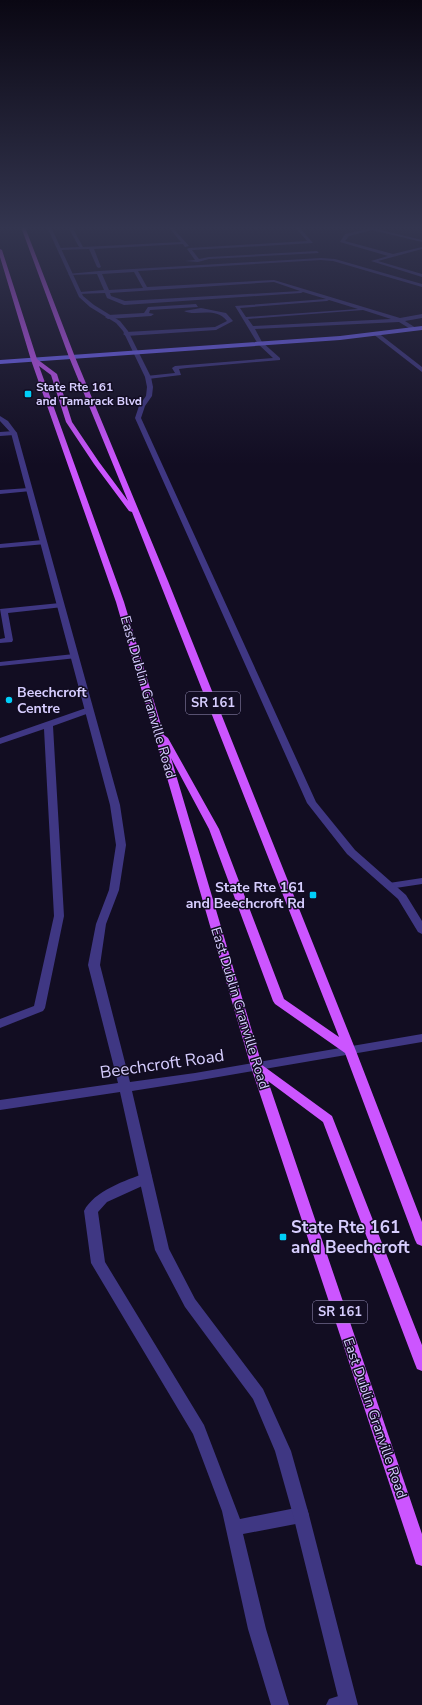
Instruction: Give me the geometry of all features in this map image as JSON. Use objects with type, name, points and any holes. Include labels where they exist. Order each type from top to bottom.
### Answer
[{"type":"main road","name":"East Dublin Granville Road","points":[[17,307],[34,360],[120,602],[257,1067],[422,1558]]},
{"type":"main road","name":"SR 161","points":[[53,307],[350,1051],[422,1240]]},
{"type":"main road","points":[[34,360],[54,374],[69,422],[96,463],[140,522]]},
{"type":"main road","points":[[155,720],[214,829],[279,1001],[350,1051]]},
{"type":"main road","points":[[257,1067],[328,1119],[422,1364]]},
{"type":"street","points":[[93,307],[118,322],[126,334],[148,377],[150,387],[149,396],[142,406],[138,418],[312,803],[351,852],[402,897],[422,930]]},
{"type":"street","points":[[146,314],[148,309],[187,307]]},
{"type":"street","points":[[197,307],[200,310]]},
{"type":"street","points":[[148,377],[179,374],[175,368],[278,359],[260,343],[246,318],[237,307],[243,307]]},
{"type":"street","points":[[356,307],[400,320],[414,329]]},
{"type":"street","points":[[126,334],[216,328],[230,321],[224,314],[200,310],[187,311]]},
{"type":"street","points":[[246,318],[367,310]]},
{"type":"street","points":[[108,317],[157,314]]},
{"type":"street","points":[[252,328],[400,320],[422,316]]},
{"type":"street","points":[[0,362],[260,343],[422,328]]},
{"type":"street","points":[[375,333],[422,370]]},
{"type":"street","points":[[0,418],[6,422],[14,433],[115,805],[121,845],[114,890],[101,924],[94,965],[125,1086],[162,1250],[190,1303],[258,1394],[283,1451],[301,1515],[344,1704]]},
{"type":"street","points":[[0,434],[14,433]]},
{"type":"street","points":[[0,492],[29,490]]},
{"type":"street","points":[[0,546],[43,542]]},
{"type":"street","points":[[0,641],[9,640],[2,611],[60,605]]},
{"type":"street","points":[[0,664],[74,656]]},
{"type":"street","points":[[0,741],[89,710]]},
{"type":"street","points":[[0,1024],[39,1008],[59,916],[48,724]]},
{"type":"street","points":[[389,886],[422,881]]},
{"type":"street","name":"Beechcroft Road","points":[[0,1104],[257,1067],[422,1038]]},
{"type":"street","points":[[146,1178],[102,1198],[92,1211],[98,1263],[199,1430],[235,1528],[257,1629],[280,1705]]},
{"type":"street","points":[[235,1528],[301,1515]]},
{"type":"place","name":"State Rte 161 and Tamarack Blvd","points":[[28,394]]},
{"type":"place","name":"Beechcroft Centre","points":[[9,700]]},
{"type":"place","name":"State Rte 161 and Beechcroft Rd","points":[[313,895]]},
{"type":"place","name":"State Rte 161 and Beechcroft","points":[[283,1237]]}]
